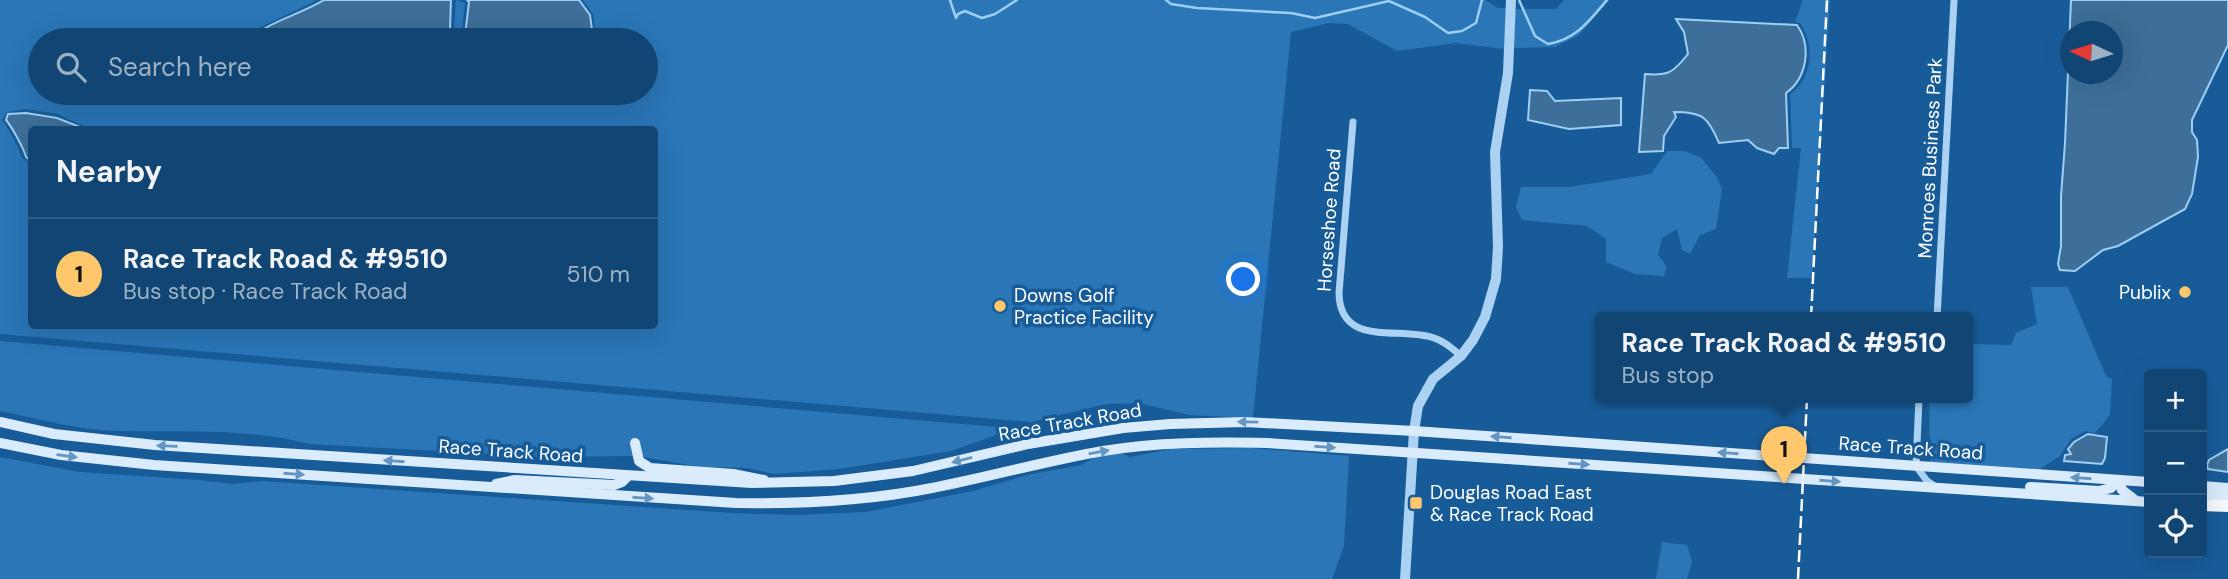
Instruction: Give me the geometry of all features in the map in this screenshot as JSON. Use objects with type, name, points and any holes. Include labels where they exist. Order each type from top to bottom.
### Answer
[{"type":"main road","name":"Race Track Road","points":[[0,422],[54,433],[141,444],[627,477],[777,484],[834,481],[902,472],[1078,435],[1170,424],[1245,422],[1414,431],[2144,482]]},
{"type":"main road","name":"Race Track Road","points":[[0,443],[61,455],[154,465],[689,501],[774,504],[910,492],[1094,453],[1159,445],[1267,443],[2143,502]]},
{"type":"main road","points":[[635,443],[639,461],[650,468],[744,475],[777,484]]},
{"type":"main road","points":[[1967,470],[1979,491]]},
{"type":"main road","points":[[487,487],[515,480],[614,485],[627,477]]},
{"type":"main road","points":[[1996,492],[2015,486],[2099,491],[2111,488],[2119,480],[2122,490],[2143,502]]},
{"type":"main road","points":[[2207,486],[2228,488]]},
{"type":"main road","points":[[2207,494],[2228,496]]},
{"type":"main road","points":[[2207,508],[2228,506]]},
{"type":"main road","points":[[2207,509],[2228,513]]},
{"type":"street","points":[[1405,579],[1414,431],[1418,406],[1427,387],[1461,356],[1479,330],[1496,279],[1498,247],[1495,152],[1508,73],[1511,0]]},
{"type":"street","name":"Monroes Business Park","points":[[1937,312],[1954,0]]},
{"type":"street","name":"Horseshoe Road","points":[[1353,122],[1339,293],[1344,318],[1354,326],[1369,331],[1433,337],[1461,356]]},
{"type":"street","points":[[1919,403],[1916,466],[1927,481],[1938,488]]},
{"type":"shaded area","points":[[0,0],[317,0],[259,28],[28,28],[28,105],[658,105],[658,28],[595,28],[593,14],[583,0],[1485,0],[1498,8],[1506,8],[1504,49],[1456,43],[1397,51],[1348,24],[1329,23],[1291,32],[1253,418],[1189,415],[1139,403],[1107,404],[1031,422],[0,334]]},
{"type":"shaded area","points":[[324,0],[451,0],[450,28],[266,28]]},
{"type":"shaded area","points":[[456,0],[465,3],[462,28],[454,27]]},
{"type":"shaded area","points":[[467,0],[579,0],[590,15],[592,28],[466,28]]},
{"type":"shaded area","points":[[1564,0],[1609,0],[1579,35],[1555,47],[1514,48],[1515,9],[1556,9]]},
{"type":"shaded area","points":[[1803,0],[1830,0],[1812,278],[1787,278],[1801,148],[1792,148],[1790,94],[1803,80],[1809,61],[1805,31],[1800,23],[1795,22]]},
{"type":"shaded area","points":[[2071,0],[2228,0],[2228,45],[2192,120],[2198,157],[2192,194],[2185,209],[2118,246],[2103,250],[2075,271],[2060,270],[2067,84],[2123,84],[2123,21],[2070,21]]},
{"type":"shaded area","points":[[1676,19],[1797,25],[1805,42],[1806,52],[1799,79],[1786,93],[1788,148],[1779,148],[1774,154],[1757,148],[1748,140],[1719,143],[1703,118],[1692,113],[1674,112],[1676,117],[1664,136],[1663,151],[1639,152],[1645,74],[1670,72],[1688,54],[1684,32]]},
{"type":"shaded area","points":[[1530,90],[1547,91],[1555,101],[1621,98],[1621,125],[1569,129],[1528,120]]},
{"type":"shaded area","points":[[26,113],[57,118],[77,126],[28,126],[28,159],[6,120],[8,114]]},
{"type":"shaded area","points":[[1667,151],[1685,151],[1701,158],[1717,177],[1722,189],[1716,229],[1700,235],[1690,254],[1682,250],[1677,229],[1662,238],[1658,255],[1667,267],[1664,276],[1635,274],[1606,262],[1606,239],[1587,226],[1522,220],[1516,207],[1521,187],[1569,187],[1651,174]]},
{"type":"shaded area","points":[[2031,287],[2068,287],[2106,376],[2112,379],[2110,415],[2095,433],[2085,431],[2071,439],[2060,456],[2037,471],[1930,463],[1929,403],[1973,403],[1973,344],[2011,345],[2016,333],[2037,324]]},
{"type":"shaded area","points":[[0,341],[1011,428],[951,451],[839,469],[774,474],[747,468],[701,467],[642,457],[639,439],[630,440],[633,456],[550,457],[309,444],[240,433],[91,429],[0,411]]},
{"type":"shaded area","points":[[2088,434],[2107,437],[2102,464],[2064,461],[2065,455],[2071,454],[2068,449],[2074,442]]},
{"type":"shaded area","points":[[1250,448],[1349,456],[1344,546],[1332,579],[0,579],[0,457],[80,472],[233,484],[262,481],[732,513],[797,515],[866,512],[973,491],[1027,475],[1081,465],[1098,456],[1121,453],[1130,457],[1171,449]]},
{"type":"shaded area","points":[[2228,449],[2228,472],[2208,469],[2209,460]]},
{"type":"shaded area","points":[[1662,542],[1687,545],[1692,562],[1687,579],[1656,579]]},
{"type":"waterway","points":[[950,0],[956,18],[965,11],[982,18],[995,14],[1017,0]]},
{"type":"waterway","points":[[1166,0],[1171,4],[1197,8],[1291,13],[1315,18],[1389,1],[1425,17],[1448,33],[1462,31],[1476,23],[1482,0]]},
{"type":"waterway","points":[[1519,0],[1535,36],[1548,44],[1574,34],[1607,0]]},
{"type":"railway","points":[[1811,312],[1827,0]]},
{"type":"railway","points":[[1798,579],[1807,403]]},
{"type":"place","name":"Publix","points":[[2185,292]]},
{"type":"place","name":"Downs Golf Practice Facility","points":[[1000,306]]},
{"type":"place","name":"Race Track Road & #9510","points":[[1784,484]]},
{"type":"place","name":"Douglas Road East & Race Track Road","points":[[1416,503]]}]
